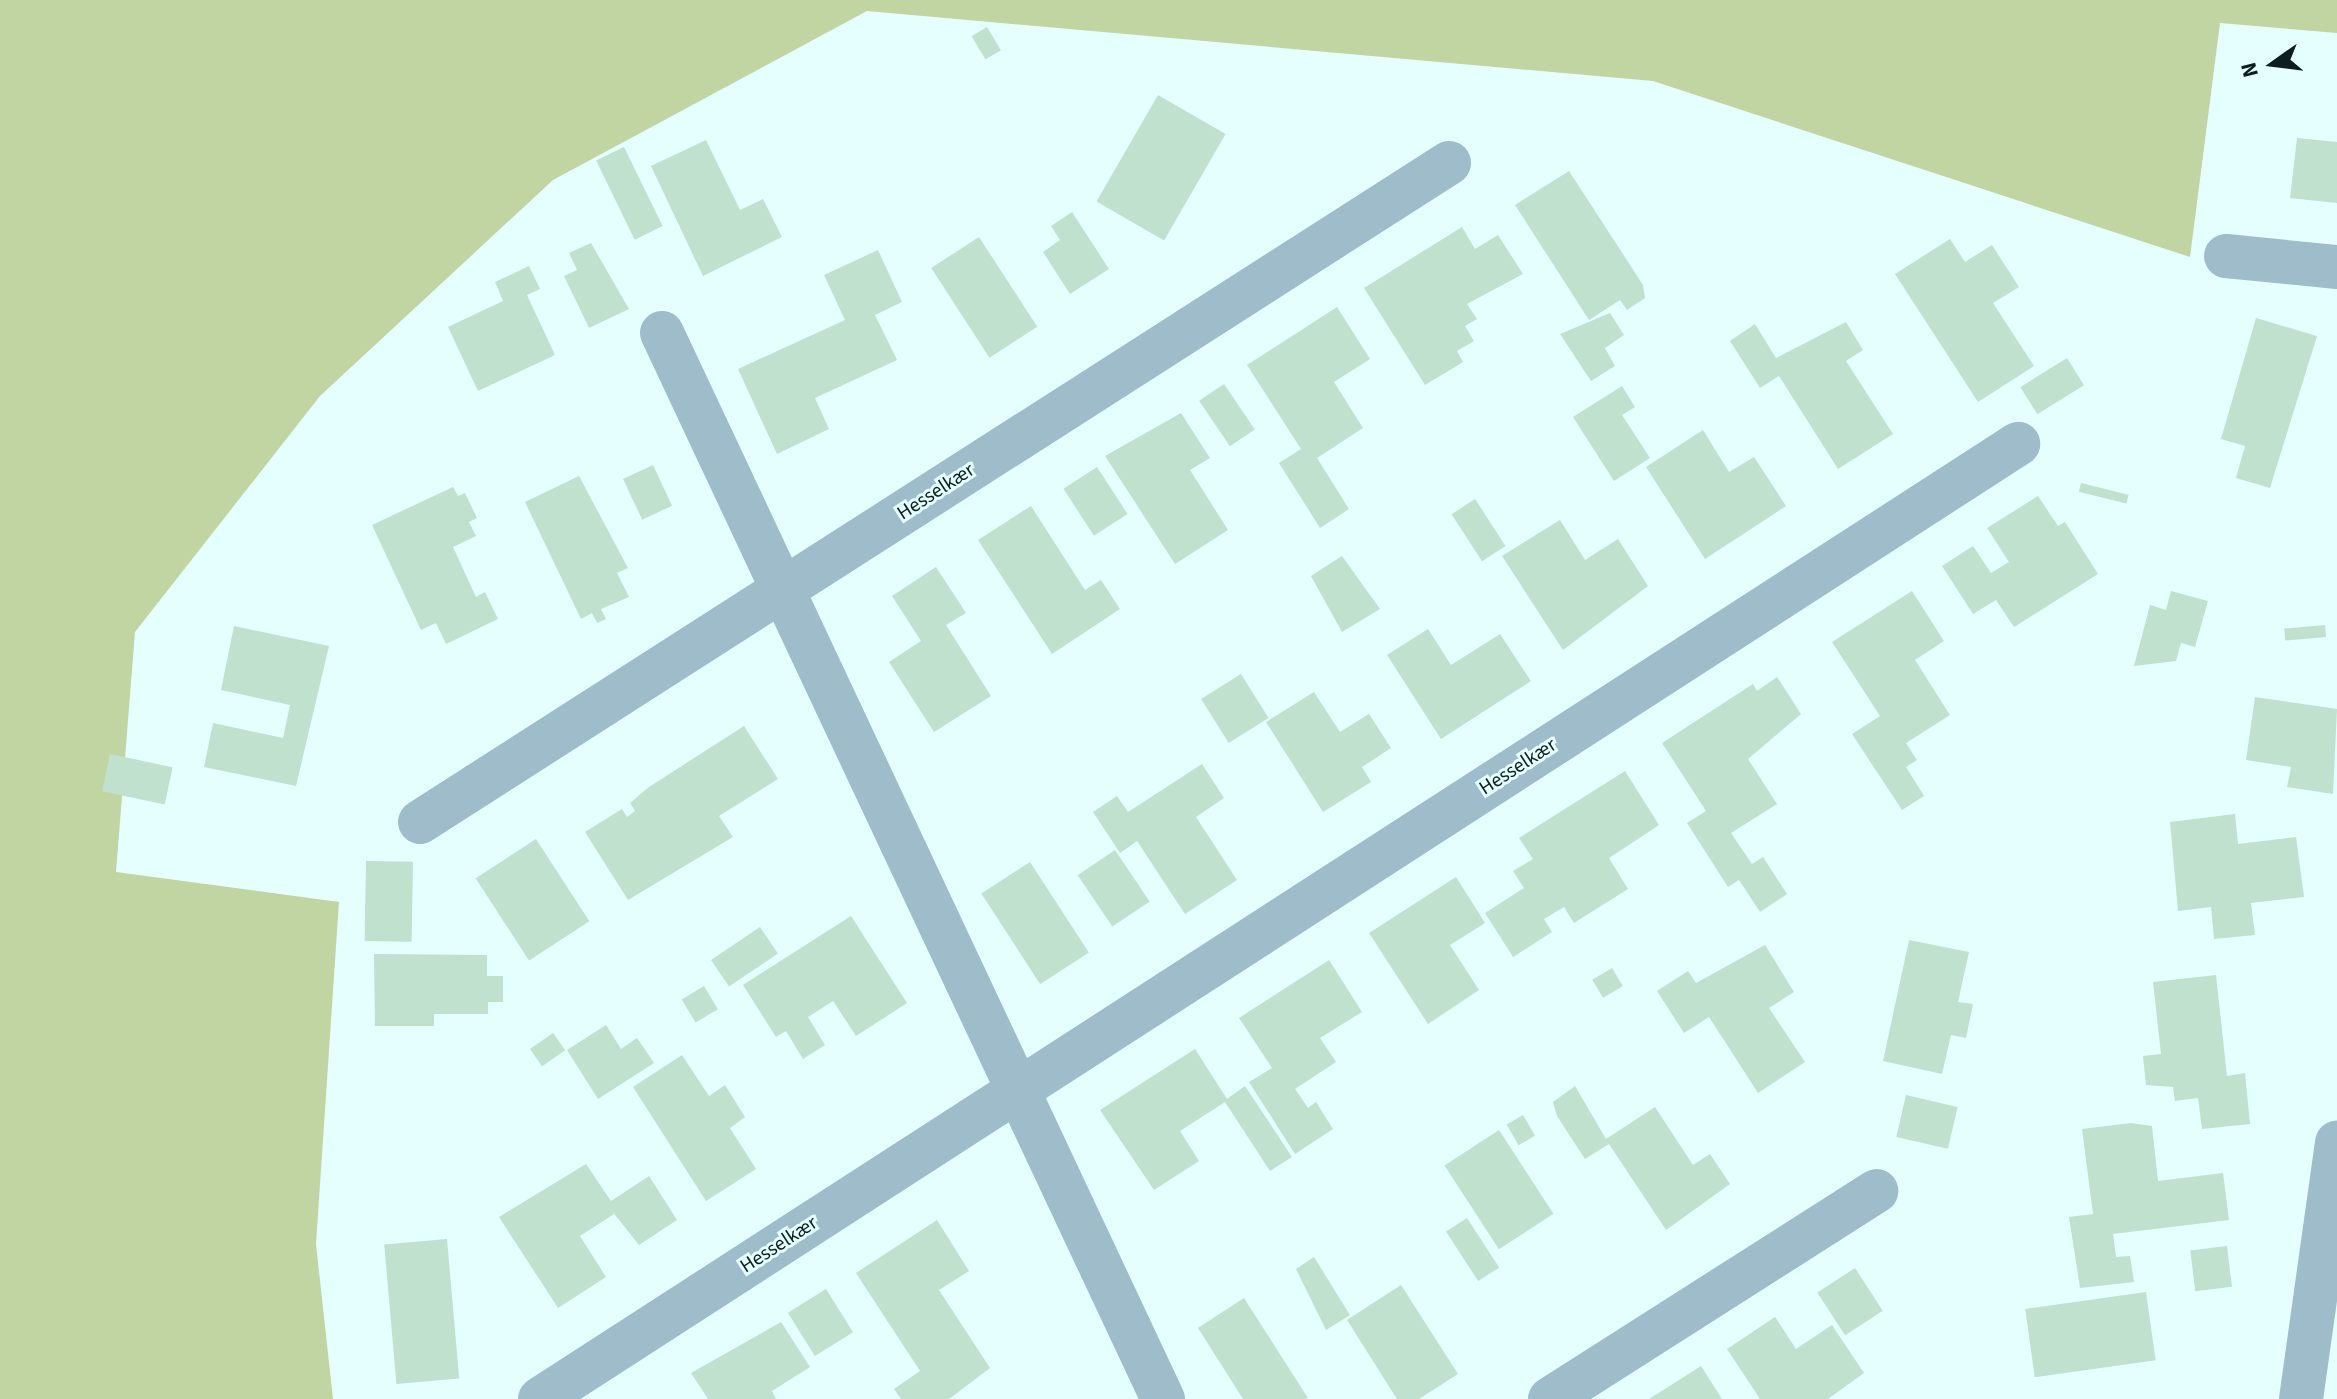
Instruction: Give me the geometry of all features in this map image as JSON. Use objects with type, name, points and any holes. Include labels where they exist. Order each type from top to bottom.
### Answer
[{"type":"street","name":"Hesselkær","points":[[420,822],[1449,163]]},
{"type":"street","points":[[2226,256],[2337,267]]},
{"type":"street","points":[[662,333],[787,588],[1017,1091],[1163,1399]]},
{"type":"street","name":"Hesselkær","points":[[540,1399],[2018,444]]},
{"type":"street","points":[[2301,1399],[2337,1143]]},
{"type":"street","points":[[1550,1399],[1876,1191]]},
{"type":"green space","points":[[0,0],[2337,0],[2337,33],[2220,23],[2190,257],[1653,81],[867,11],[553,180],[320,396],[135,632],[116,872],[339,902],[316,1244],[333,1399],[0,1399]]},
{"type":"building","points":[[987,27],[1001,50],[985,59],[972,36]]},
{"type":"building","points":[[1158,95],[1226,134],[1164,241],[1096,202]]},
{"type":"building","points":[[2297,138],[2337,142],[2337,203],[2290,198]]},
{"type":"building","points":[[706,140],[740,210],[763,199],[782,237],[703,276],[651,166]]},
{"type":"building","points":[[624,147],[663,226],[635,240],[596,161]]},
{"type":"building","points":[[1569,171],[1643,285],[1645,298],[1627,310],[1620,300],[1589,320],[1515,205]]},
{"type":"building","points":[[1072,212],[1109,269],[1070,294],[1043,252],[1060,240],[1051,226]]},
{"type":"building","points":[[1462,227],[1475,249],[1498,235],[1523,274],[1467,304],[1477,319],[1465,326],[1474,341],[1457,351],[1463,362],[1425,385],[1364,288]]},
{"type":"building","points":[[979,237],[1037,327],[989,358],[931,268]]},
{"type":"building","points":[[1950,239],[1965,262],[1992,245],[2019,287],[1993,303],[2034,366],[1978,402],[1895,274]]},
{"type":"building","points":[[591,243],[629,309],[589,328],[564,276],[577,270],[569,253]]},
{"type":"building","points":[[878,250],[902,302],[875,315],[897,360],[815,398],[829,429],[777,454],[738,369],[845,320],[824,275]]},
{"type":"building","points":[[529,266],[540,289],[527,295],[555,355],[478,391],[448,327],[503,301],[495,282]]},
{"type":"building","points":[[1337,307],[1370,359],[1334,382],[1363,428],[1317,458],[1349,509],[1320,528],[1279,463],[1301,449],[1247,365]]},
{"type":"building","points":[[1610,313],[1624,335],[1605,348],[1615,366],[1591,381],[1560,334]]},
{"type":"building","points":[[2256,318],[2317,336],[2270,488],[2236,478],[2245,446],[2221,439]]},
{"type":"building","points":[[1846,322],[1863,350],[1846,361],[1893,434],[1838,469],[1779,376],[1760,388],[1730,341],[1755,324],[1776,358]]},
{"type":"building","points":[[2067,358],[2084,385],[2037,414],[2020,387]]},
{"type":"building","points":[[1224,384],[1255,430],[1230,446],[1199,401]]},
{"type":"building","points":[[1622,386],[1635,407],[1622,415],[1650,458],[1614,481],[1573,417]]},
{"type":"building","points":[[1181,413],[1210,458],[1190,470],[1228,530],[1175,564],[1105,456]]},
{"type":"building","points":[[1703,430],[1729,472],[1754,457],[1786,506],[1705,559],[1646,467]]},
{"type":"building","points":[[653,465],[672,506],[642,520],[623,479]]},
{"type":"building","points":[[1097,467],[1127,514],[1094,536],[1063,489]]},
{"type":"building","points":[[579,476],[628,568],[617,573],[629,597],[601,609],[606,619],[597,623],[592,613],[581,619],[525,502]]},
{"type":"building","points":[[2081,483],[2129,495],[2126,504],[2079,492]]},
{"type":"building","points":[[453,487],[458,496],[465,493],[477,518],[469,522],[476,536],[453,547],[476,597],[485,592],[498,619],[446,644],[436,623],[421,630],[372,525]]},
{"type":"building","points":[[2038,496],[2058,526],[2065,522],[2098,574],[2014,627],[1996,600],[1973,614],[1942,566],[1973,546],[1991,573],[2009,562],[1987,528]]},
{"type":"building","points":[[1475,499],[1505,546],[1482,561],[1452,514]]},
{"type":"building","points":[[1031,506],[1085,590],[1101,580],[1120,609],[1052,654],[978,540]]},
{"type":"building","points":[[1560,520],[1585,560],[1618,539],[1648,586],[1563,650],[1502,556]]},
{"type":"building","points":[[1342,556],[1380,609],[1342,632],[1311,576]]},
{"type":"building","points":[[936,567],[966,613],[946,625],[991,696],[934,732],[889,662],[921,641],[892,596]]},
{"type":"building","points":[[1912,591],[1944,641],[1915,660],[1950,715],[1906,743],[1917,760],[1906,767],[1924,796],[1902,810],[1852,734],[1880,716],[1832,642]]},
{"type":"building","points":[[2171,591],[2208,601],[2195,647],[2181,643],[2176,661],[2134,666],[2150,605],[2166,610]]},
{"type":"building","points":[[2325,625],[2326,637],[2285,641],[2284,629]]},
{"type":"building","points":[[234,626],[329,646],[296,786],[204,767],[213,723],[283,738],[290,705],[221,690]]},
{"type":"building","points":[[1428,629],[1451,665],[1500,634],[1531,681],[1441,739],[1387,655]]},
{"type":"building","points":[[1241,674],[1269,718],[1229,743],[1201,699]]},
{"type":"building","points":[[1777,677],[1801,714],[1748,759],[1777,804],[1731,833],[1752,864],[1763,857],[1787,894],[1760,912],[1739,880],[1728,887],[1687,823],[1706,811],[1662,743],[1753,684],[1757,691]]},
{"type":"building","points":[[1314,692],[1340,732],[1369,714],[1391,748],[1362,767],[1371,782],[1323,812],[1266,722]]},
{"type":"building","points":[[2255,697],[2337,709],[2333,794],[2287,787],[2291,767],[2246,760]]},
{"type":"building","points":[[744,726],[778,779],[719,816],[733,837],[628,900],[585,832],[622,809],[627,817],[635,811],[630,803],[649,787]]},
{"type":"building","points":[[110,754],[173,767],[165,804],[102,791]]},
{"type":"building","points":[[1202,764],[1224,798],[1196,817],[1237,880],[1185,914],[1137,841],[1120,853],[1093,812],[1117,796],[1128,812]]},
{"type":"building","points":[[1625,771],[1659,825],[1609,858],[1628,889],[1574,923],[1564,907],[1544,919],[1552,932],[1513,957],[1485,913],[1524,888],[1513,871],[1533,859],[1519,838]]},
{"type":"building","points":[[2235,814],[2238,844],[2296,837],[2304,897],[2251,903],[2255,935],[2214,939],[2211,907],[2178,911],[2170,822]]},
{"type":"building","points":[[536,839],[589,921],[529,960],[476,878]]},
{"type":"building","points":[[1115,850],[1150,901],[1112,927],[1078,875]]},
{"type":"building","points":[[366,861],[413,862],[412,942],[365,941]]},
{"type":"building","points":[[1030,862],[1089,953],[1040,984],[981,894]]},
{"type":"building","points":[[1456,877],[1485,923],[1450,945],[1479,990],[1428,1024],[1369,933]]},
{"type":"building","points":[[851,916],[907,1003],[856,1036],[833,1001],[808,1017],[825,1045],[803,1059],[786,1031],[776,1037],[743,985]]},
{"type":"building","points":[[760,927],[778,954],[729,987],[711,960]]},
{"type":"building","points":[[1909,940],[1969,952],[1958,1002],[1973,1004],[1966,1038],[1951,1035],[1942,1074],[1883,1061]]},
{"type":"building","points":[[1765,945],[1794,992],[1769,1008],[1805,1062],[1758,1093],[1709,1017],[1684,1033],[1657,991],[1688,971],[1696,983]]},
{"type":"building","points":[[374,954],[487,955],[487,976],[503,976],[503,1002],[488,1002],[488,1014],[434,1014],[434,1026],[375,1026]]},
{"type":"building","points":[[1329,960],[1362,1012],[1320,1038],[1336,1062],[1295,1089],[1308,1108],[1316,1102],[1333,1129],[1295,1154],[1249,1082],[1272,1068],[1239,1018]]},
{"type":"building","points":[[1612,968],[1623,986],[1603,998],[1592,980]]},
{"type":"building","points":[[2216,975],[2227,1076],[2245,1073],[2250,1124],[2202,1129],[2198,1098],[2175,1101],[2173,1087],[2146,1085],[2143,1056],[2161,1054],[2153,982]]},
{"type":"building","points":[[704,986],[718,1009],[696,1023],[682,999]]},
{"type":"building","points":[[606,1025],[621,1049],[637,1038],[654,1063],[598,1099],[567,1050]]},
{"type":"building","points":[[553,1033],[565,1050],[542,1066],[530,1049]]},
{"type":"building","points":[[1195,1049],[1227,1099],[1245,1086],[1292,1157],[1270,1171],[1225,1102],[1180,1131],[1199,1161],[1154,1190],[1100,1110]]},
{"type":"building","points":[[682,1055],[709,1096],[725,1085],[745,1117],[730,1128],[756,1169],[706,1201],[633,1087]]},
{"type":"building","points":[[1575,1086],[1606,1139],[1655,1107],[1693,1165],[1710,1154],[1730,1184],[1666,1230],[1609,1144],[1585,1159],[1557,1116],[1553,1102]]},
{"type":"building","points":[[1906,1095],[1958,1107],[1948,1149],[1896,1137]]},
{"type":"building","points":[[1523,1115],[1535,1136],[1519,1145],[1507,1124]]},
{"type":"building","points":[[2131,1123],[2152,1126],[2158,1181],[2223,1173],[2229,1220],[2113,1234],[2116,1257],[2130,1256],[2134,1282],[2080,1288],[2069,1217],[2093,1214],[2082,1129]]},
{"type":"building","points":[[1499,1130],[1553,1214],[1499,1249],[1444,1165]]},
{"type":"building","points":[[586,1164],[611,1201],[649,1176],[677,1220],[639,1245],[608,1206],[614,1214],[580,1236],[606,1277],[558,1308],[499,1217]]},
{"type":"building","points":[[1467,1218],[1499,1267],[1478,1281],[1446,1232]]},
{"type":"building","points":[[937,1220],[969,1271],[939,1290],[990,1368],[949,1399],[901,1399],[894,1389],[920,1371],[856,1273]]},
{"type":"building","points":[[447,1239],[459,1378],[396,1384],[384,1244]]},
{"type":"building","points":[[2227,1246],[2232,1287],[2195,1291],[2190,1251]]},
{"type":"building","points":[[1314,1257],[1350,1315],[1326,1330],[1296,1269]]},
{"type":"building","points":[[1855,1268],[1883,1311],[1845,1335],[1817,1293]]},
{"type":"building","points":[[1401,1285],[1458,1374],[1419,1399],[1397,1399],[1347,1320]]},
{"type":"building","points":[[826,1289],[853,1332],[815,1356],[788,1313]]},
{"type":"building","points":[[2146,1292],[2156,1360],[2035,1377],[2025,1309]]},
{"type":"building","points":[[1244,1298],[1308,1398],[1243,1399],[1198,1328]]},
{"type":"building","points":[[1775,1317],[1796,1349],[1832,1325],[1864,1373],[1828,1399],[1760,1399],[1727,1349]]},
{"type":"building","points":[[781,1322],[810,1367],[772,1391],[776,1399],[708,1399],[691,1373]]},
{"type":"building","points":[[1701,1366],[1722,1399],[1649,1399]]}]
